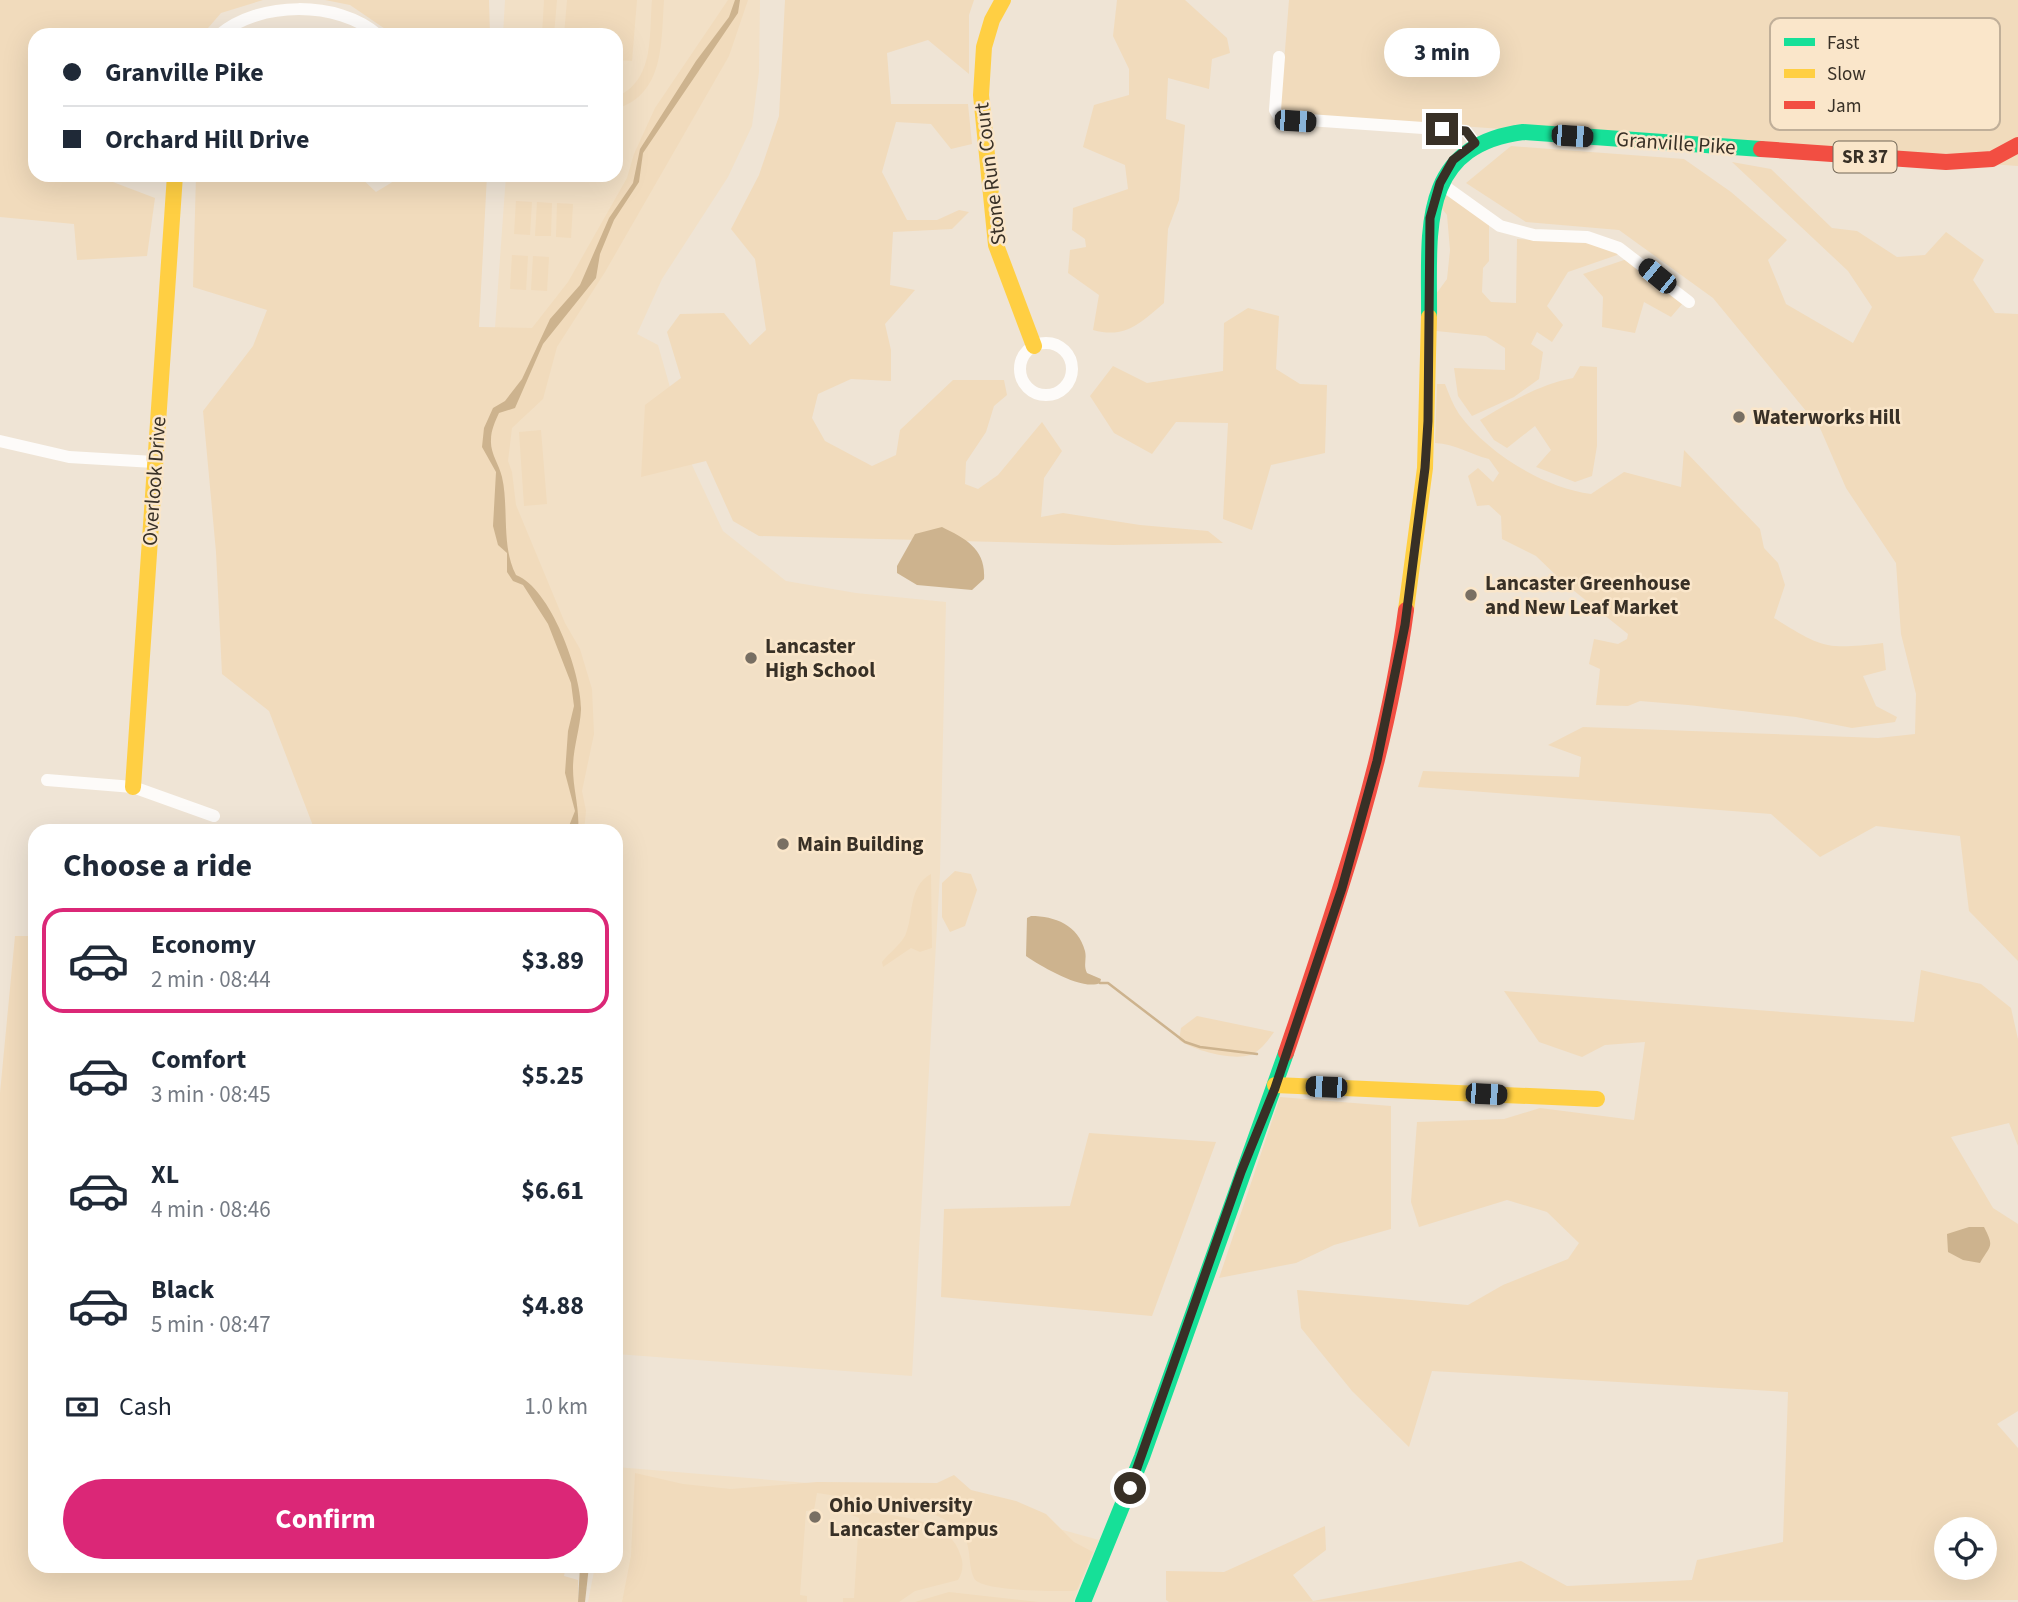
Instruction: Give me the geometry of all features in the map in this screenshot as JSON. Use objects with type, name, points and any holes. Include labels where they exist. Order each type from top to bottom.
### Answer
[{"type":"main road","name":"Stone Run Court","points":[[1003,0],[984,47],[981,94],[996,245],[1034,346]]},
{"type":"main road","name":"Granville Pike","points":[[1083,1602],[1142,1457],[1241,1172],[1275,1085],[1354,846],[1385,726],[1405,625],[1425,468],[1430,218],[1440,183],[1453,160],[1475,143],[1498,135],[1523,132],[1971,163],[1992,159],[2018,145]]},
{"type":"main road","name":"Overlook Drive","points":[[132,787],[174,182]]},
{"type":"main road","points":[[1275,1085],[1597,1099]]},
{"type":"street","points":[[230,28],[251,15],[278,9],[305,10],[346,18],[365,28]]},
{"type":"street","points":[[1279,57],[1275,110],[1280,118],[1466,131],[1475,143]]},
{"type":"street","points":[[1440,183],[1500,226],[1534,235],[1587,237],[1619,248],[1689,302]]},
{"type":"street","points":[[1054,345],[1069,358],[1070,377],[1057,393],[1049,396],[1037,394],[1022,380],[1021,360],[1034,346],[1054,345]]},
{"type":"street","points":[[0,441],[69,457],[154,462]]},
{"type":"street","points":[[47,780],[132,787],[214,816]]},
{"type":"shaded area","points":[[0,0],[263,0],[221,13],[208,28],[28,28],[28,182],[113,182],[155,198],[147,256],[77,260],[74,224],[0,217]]},
{"type":"shaded area","points":[[325,0],[489,0],[490,28],[384,28],[350,5]]},
{"type":"shaded area","name":"Lancaster High School","points":[[505,0],[760,0],[759,72],[752,126],[728,177],[662,279],[637,334],[658,345],[692,465],[723,531],[786,581],[856,593],[946,602],[940,872],[912,1376],[623,1355],[623,824],[574,824],[490,397],[505,182],[623,182],[623,28],[503,28]]},
{"type":"shaded area","points":[[544,0],[557,0],[555,28],[542,28]]},
{"type":"shaded area","points":[[567,0],[637,0],[632,61],[623,60],[623,28],[565,28]]},
{"type":"shaded area","points":[[652,0],[664,0],[660,49],[652,79],[644,92],[623,106],[623,93],[638,80],[644,69],[650,42]]},
{"type":"shaded area","points":[[728,0],[748,0],[729,56],[605,272],[557,347],[543,399],[512,428],[508,461],[516,505],[565,623],[580,649],[592,689],[594,734],[582,791],[586,811],[585,824],[312,824],[269,711],[222,674],[216,552],[203,411],[253,346],[267,310],[193,287],[196,182],[365,182],[376,192],[392,182],[487,182],[479,327],[532,328],[568,282],[627,178],[634,154],[655,108]]},
{"type":"shaded area","points":[[735,0],[740,0],[738,13],[643,153],[639,182],[614,220],[600,254],[596,278],[543,344],[515,408],[499,413],[493,426],[492,449],[504,489],[511,564],[516,575],[529,583],[552,614],[570,655],[580,695],[581,710],[573,768],[578,824],[570,824],[575,811],[565,773],[568,731],[574,706],[571,683],[548,624],[523,585],[513,581],[507,572],[507,553],[498,545],[493,526],[496,472],[482,447],[484,428],[493,408],[505,401],[522,379],[550,319],[580,285],[609,218],[633,183],[640,149],[696,61],[729,17]]},
{"type":"shaded area","points":[[785,0],[974,0],[969,15],[969,74],[928,40],[887,53],[891,104],[968,104],[972,144],[951,149],[931,124],[896,122],[882,172],[907,220],[937,220],[959,210],[969,212],[952,229],[893,232],[890,285],[915,290],[885,324],[891,350],[891,381],[851,379],[818,394],[812,418],[825,441],[872,466],[896,455],[900,430],[953,380],[1004,380],[1007,395],[994,406],[986,432],[966,462],[965,484],[978,489],[998,475],[1042,422],[1062,451],[1044,478],[1041,517],[1063,513],[1140,525],[1208,531],[1223,543],[1113,545],[759,536],[733,521],[706,461],[641,477],[645,405],[681,378],[667,332],[680,314],[724,313],[750,345],[766,330],[755,259],[731,229],[759,175],[779,116]]},
{"type":"shaded area","points":[[1117,0],[1185,0],[1227,38],[1230,53],[1212,59],[1209,89],[1168,78],[1166,119],[1185,125],[1179,200],[1168,229],[1164,303],[1124,331],[1105,332],[1093,330],[1099,295],[1068,273],[1070,250],[1086,247],[1085,239],[1072,230],[1073,208],[1128,189],[1125,165],[1083,147],[1094,105],[1129,95],[1129,69],[1113,36]]},
{"type":"shaded area","points":[[1289,0],[2018,0],[2018,166],[1280,113]]},
{"type":"shaded area","points":[[1511,146],[1684,159],[1731,192],[1787,240],[1768,260],[1786,304],[1853,343],[1872,307],[1848,271],[1732,162],[1771,169],[1832,228],[1857,231],[1897,257],[1925,255],[1946,232],[1984,260],[1973,280],[1995,313],[2018,314],[2018,961],[1969,911],[1960,836],[1876,826],[1820,857],[1771,814],[1418,787],[1423,771],[1579,777],[1581,757],[1548,745],[1583,727],[1878,738],[1915,734],[1916,694],[1901,634],[1896,563],[1846,488],[1820,428],[1713,298],[1619,230],[1526,222],[1466,183]]},
{"type":"shaded area","points":[[1447,191],[1489,224],[1489,261],[1483,268],[1482,292],[1491,302],[1516,303],[1517,239],[1601,244],[1620,254],[1568,272],[1547,306],[1563,325],[1552,342],[1537,332],[1531,344],[1543,352],[1539,379],[1514,397],[1472,416],[1458,396],[1454,368],[1505,370],[1505,348],[1486,336],[1436,331],[1436,294],[1447,279],[1450,250],[1447,215],[1439,205]]},
{"type":"shaded area","points":[[516,201],[532,202],[530,235],[514,234]]},
{"type":"shaded area","points":[[537,202],[552,203],[551,236],[535,236]]},
{"type":"shaded area","points":[[557,203],[573,204],[571,238],[556,237]]},
{"type":"shaded area","points":[[512,255],[528,256],[526,290],[510,289]]},
{"type":"shaded area","points":[[533,256],[549,257],[547,291],[531,290]]},
{"type":"shaded area","points":[[1627,259],[1683,303],[1671,317],[1644,302],[1635,333],[1602,327],[1603,297],[1583,274]]},
{"type":"shaded area","points":[[1248,308],[1279,316],[1276,369],[1300,384],[1327,385],[1325,453],[1271,465],[1252,530],[1223,519],[1228,423],[1176,422],[1152,454],[1114,433],[1090,396],[1113,366],[1147,383],[1223,371],[1224,323]]},
{"type":"shaded area","points":[[1580,366],[1597,367],[1597,446],[1592,476],[1575,482],[1536,467],[1551,450],[1535,426],[1507,448],[1494,440],[1480,420],[1536,390],[1573,378]]},
{"type":"shaded area","points":[[1437,384],[1445,384],[1459,414],[1501,455],[1536,476],[1573,490],[1591,494],[1624,472],[1681,487],[1684,450],[1760,529],[1764,548],[1778,563],[1785,585],[1774,618],[1804,636],[1825,644],[1848,646],[1883,643],[1886,670],[1863,676],[1876,706],[1897,717],[1895,722],[1852,728],[1796,717],[1688,705],[1640,701],[1628,706],[1596,705],[1600,669],[1589,664],[1594,639],[1618,644],[1627,639],[1628,634],[1563,582],[1536,556],[1502,539],[1501,516],[1489,505],[1477,506],[1468,476],[1478,468],[1493,482],[1499,473],[1489,459],[1435,443]]},
{"type":"shaded area","points":[[541,430],[547,504],[524,506],[519,432]]},
{"type":"shaded area","points":[[942,527],[973,546],[982,560],[984,579],[972,590],[917,585],[897,573],[897,566],[915,534]]},
{"type":"shaded area","points":[[955,871],[971,874],[977,890],[965,926],[950,932],[942,917],[942,883]]},
{"type":"shaded area","points":[[931,874],[932,948],[920,952],[911,948],[883,967],[882,962],[905,936],[918,886]]},
{"type":"shaded area","points":[[1031,916],[1057,920],[1071,928],[1082,942],[1087,973],[1101,979],[1100,983],[1093,985],[1073,981],[1026,956],[1027,918]]},
{"type":"shaded area","points":[[15,936],[28,936],[28,1573],[565,1573],[564,1576],[578,1580],[578,1602],[0,1602],[0,1093]]},
{"type":"shaded area","points":[[1921,970],[1981,984],[2011,1008],[2018,1039],[2018,1146],[2009,1123],[1951,1137],[1993,1208],[2018,1224],[2018,1411],[1997,1424],[2018,1448],[2018,1600],[1169,1602],[1166,1600],[1166,1571],[1224,1572],[1325,1526],[1326,1550],[1293,1575],[1313,1601],[1521,1561],[1567,1586],[1692,1580],[1697,1560],[1783,1542],[1788,1392],[1432,1371],[1409,1447],[1352,1391],[1301,1328],[1297,1290],[1468,1305],[1503,1285],[1568,1259],[1579,1243],[1547,1212],[1507,1200],[1419,1227],[1411,1202],[1417,1122],[1504,1119],[1540,1108],[1634,1120],[1645,1042],[1605,1045],[1582,1057],[1539,1042],[1504,991],[1914,1022]]},
{"type":"shaded area","points":[[1197,1016],[1274,1032],[1261,1048],[1250,1055],[1233,1057],[1213,1054],[1179,1040],[1181,1028]]},
{"type":"shaded area","points":[[1280,1097],[1391,1106],[1391,1229],[1334,1245],[1296,1263],[1219,1278]]},
{"type":"shaded area","points":[[1089,1133],[1216,1142],[1152,1316],[941,1297],[944,1209],[1070,1206]]},
{"type":"shaded area","points":[[1969,1227],[1984,1227],[1989,1239],[1990,1246],[1980,1263],[1963,1260],[1948,1252],[1947,1234]]},
{"type":"shaded area","name":"Ohio University Lancaster Campus","points":[[623,1468],[929,1493],[1099,1540],[1073,1602],[588,1602],[594,1573],[623,1573]]},
{"type":"shaded area","points":[[635,1473],[683,1484],[731,1489],[817,1482],[937,1483],[954,1475],[971,1490],[1016,1501],[1046,1514],[1074,1542],[1093,1552],[1077,1590],[1036,1591],[990,1586],[979,1583],[974,1578],[966,1540],[957,1528],[945,1520],[911,1508],[817,1493],[814,1510],[806,1511],[800,1595],[807,1596],[807,1602],[622,1602],[631,1556]]},
{"type":"shaded area","points":[[854,1510],[899,1516],[930,1525],[943,1532],[953,1541],[961,1557],[962,1567],[958,1580],[915,1591],[899,1602],[843,1602],[843,1598],[854,1598],[859,1518],[851,1515]]},
{"type":"shaded area","points":[[580,1573],[588,1573],[585,1602],[578,1602]]},
{"type":"shaded area","points":[[949,1592],[1039,1602],[915,1602]]},
{"type":"waterway","points":[[1100,983],[1108,983],[1185,1042],[1200,1047],[1257,1054]]},
{"type":"traffic: fast","points":[[1429,317],[1429,255],[1436,199],[1447,175],[1463,155],[1488,141],[1523,132],[1761,149]]},
{"type":"traffic: fast","points":[[1083,1602],[1142,1457],[1286,1053]]},
{"type":"traffic: slow","points":[[1003,0],[992,20],[984,47],[981,95],[996,245],[1034,346]]},
{"type":"traffic: slow","points":[[133,787],[175,182]]},
{"type":"traffic: slow","points":[[1406,610],[1425,468],[1429,317]]},
{"type":"traffic: slow","points":[[1275,1085],[1597,1099]]},
{"type":"traffic: jam","points":[[1761,149],[1946,162],[1992,159],[2018,145]]},
{"type":"traffic: jam","points":[[1286,1053],[1340,889],[1372,779],[1386,723],[1406,610]]},
{"type":"place","name":"Waterworks Hill","points":[[1739,417]]},
{"type":"place","name":"Lancaster Greenhouse and New Leaf Market","points":[[1471,595]]},
{"type":"place","name":"Lancaster High School","points":[[751,658]]},
{"type":"place","name":"Main Building","points":[[783,844]]},
{"type":"place","name":"Ohio University Lancaster Campus","points":[[815,1517]]},
{"type":"route","points":[[1130,1488],[1241,1172],[1275,1088],[1342,888],[1377,761],[1405,625],[1425,468],[1430,345],[1430,218],[1434,196],[1453,160],[1475,143],[1466,131],[1442,129]]}]
